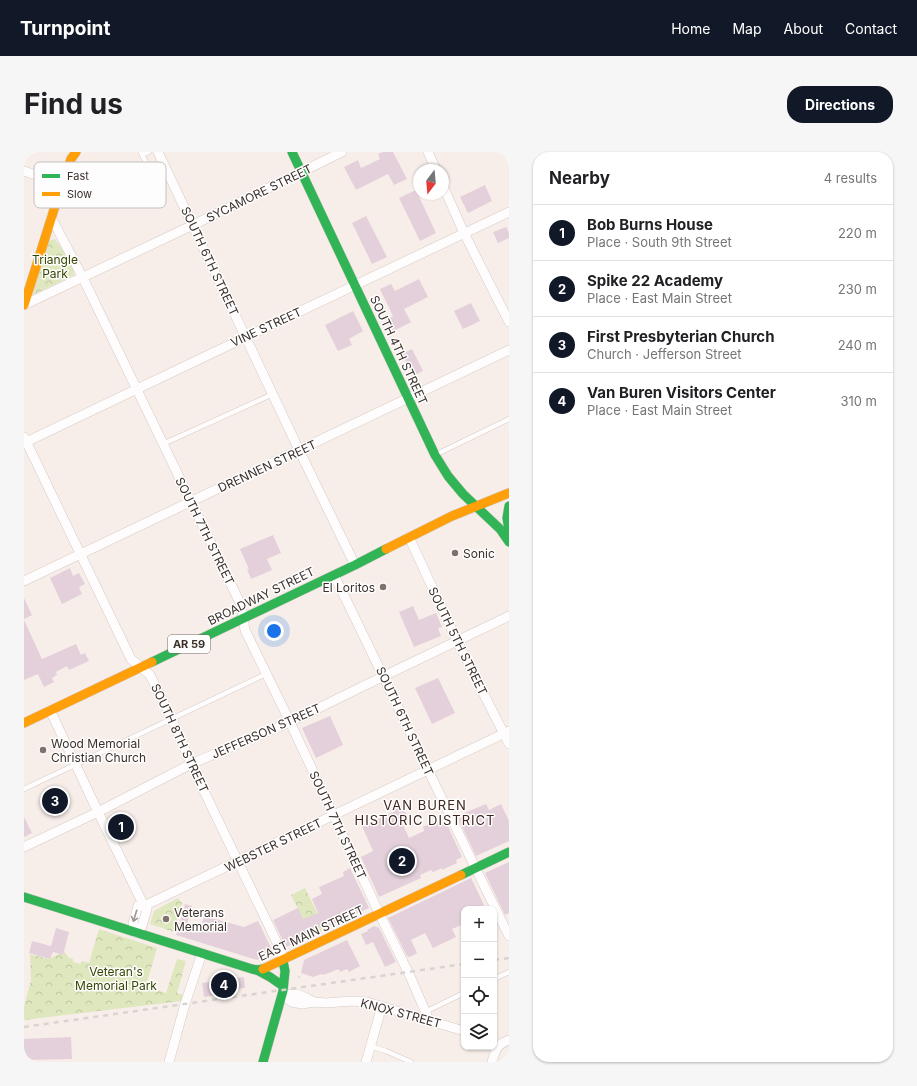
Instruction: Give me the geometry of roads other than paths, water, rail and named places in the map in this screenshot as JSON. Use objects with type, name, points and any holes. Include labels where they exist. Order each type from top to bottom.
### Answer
[{"type":"main road","points":[[70,162],[76,152]]},
{"type":"main road","name":"SOUTH 4TH STREET","points":[[292,152],[435,455],[448,476],[463,494],[500,529],[509,542]]},
{"type":"main road","points":[[24,305],[54,208]]},
{"type":"main road","name":"BROADWAY STREET","points":[[25,719],[50,710],[141,667],[355,565],[453,516],[509,493]]},
{"type":"main road","points":[[509,506],[506,513],[506,521],[509,530]]},
{"type":"main road","name":"EAST MAIN STREET","points":[[24,897],[136,933],[262,970],[509,852]]},
{"type":"main road","points":[[263,1062],[282,991],[285,971],[283,961]]},
{"type":"main road","points":[[258,970],[270,977],[282,991]]},
{"type":"street","name":"SOUTH 6TH STREET","points":[[158,152],[163,162]]},
{"type":"street","name":"SYCAMORE STREET","points":[[24,305],[83,278],[342,152]]},
{"type":"street","points":[[428,152],[433,164]]},
{"type":"street","name":"SOUTH 6TH STREET","points":[[166,169],[355,565]]},
{"type":"street","points":[[24,171],[34,174]]},
{"type":"street","points":[[449,199],[464,233],[509,322]]},
{"type":"street","name":"VINE STREET","points":[[25,441],[136,390],[246,336],[509,212]]},
{"type":"street","name":"SOUTH 7TH STREET","points":[[51,217],[83,278],[241,605],[245,630],[410,976],[427,1016]]},
{"type":"street","name":"DRENNEN STREET","points":[[24,581],[509,350]]},
{"type":"street","name":"SOUTH 8TH STREET","points":[[25,441],[131,659],[150,675],[172,719],[191,764],[281,951],[283,961]]},
{"type":"street","name":"SOUTH 5TH STREET","points":[[409,537],[457,641],[507,732],[509,744]]},
{"type":"street","name":"SOUTH 6TH STREET","points":[[334,575],[509,936]]},
{"type":"street","name":"JEFFERSON STREET","points":[[24,847],[98,812],[191,764],[290,722],[509,616]]},
{"type":"street","points":[[50,710],[98,812],[144,906],[147,909],[142,926],[136,933]]},
{"type":"street","name":"WEBSTER STREET","points":[[144,906],[507,732]]},
{"type":"street","points":[[169,1062],[185,1004],[202,953]]},
{"type":"street","name":"KNOX STREET","points":[[282,991],[294,993],[314,1002],[326,1003],[362,1001],[427,1016],[461,1029]]},
{"type":"street","points":[[366,1062],[382,1006]]},
{"type":"street","points":[[497,1040],[507,1042]]},
{"type":"street","points":[[492,1062],[497,1047],[507,1042]]},
{"type":"lane","points":[[146,162],[141,153],[149,152]]},
{"type":"lane","points":[[162,444],[273,394]]},
{"type":"lane","points":[[435,455],[509,419]]},
{"type":"lane","points":[[24,789],[266,674]]},
{"type":"lane","points":[[496,978],[509,972]]},
{"type":"lane","points":[[427,1016],[461,995]]},
{"type":"lane","points":[[370,1046],[411,1062]]},
{"type":"railway","points":[[497,960],[509,958]]},
{"type":"railway","points":[[24,1027],[461,964]]},
{"type":"place","name":"Sonic","points":[[455,553]]},
{"type":"place","name":"El Loritos","points":[[383,587]]},
{"type":"place","name":"Wood Memorial Christian Church","points":[[43,750]]},
{"type":"place","name":"First Presbyterian Church","points":[[55,801]]},
{"type":"place","name":"Bob Burns House","points":[[121,827]]},
{"type":"place","name":"Spike 22 Academy","points":[[402,861]]},
{"type":"place","name":"Veterans Memorial","points":[[166,919]]},
{"type":"place","name":"Van Buren Visitors Center","points":[[224,985]]},
{"type":"district","name":"VAN BUREN HISTORIC DISTRICT","points":[[425,812]]},
{"type":"park label","name":"Triangle Park","points":[[55,266]]},
{"type":"park label","name":"Veteran's Memorial Park","points":[[116,978]]}]
